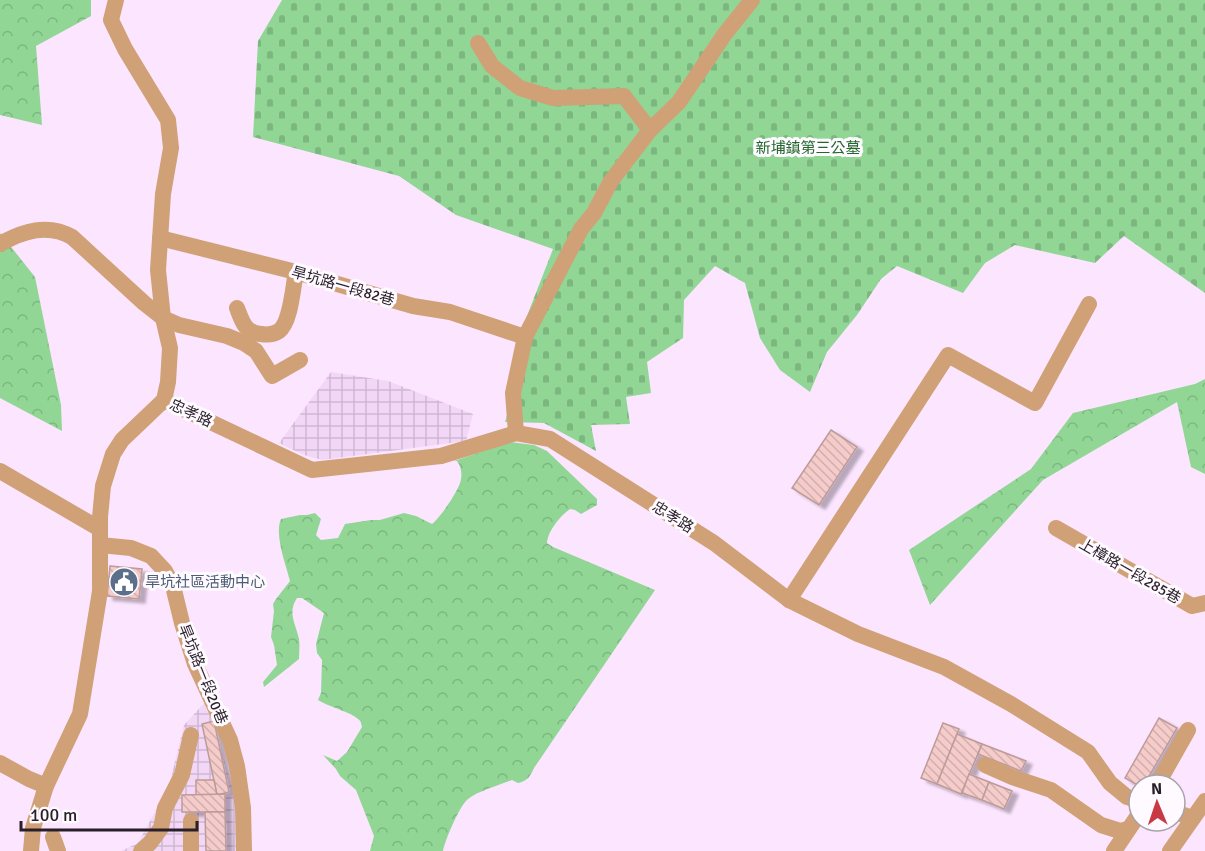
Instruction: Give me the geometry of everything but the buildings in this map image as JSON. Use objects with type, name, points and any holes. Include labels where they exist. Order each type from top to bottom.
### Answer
[{"type":"street","points":[[31,851],[33,828],[46,786],[80,714],[100,591],[103,486],[113,454],[122,440],[164,400],[168,382],[170,348],[163,318],[158,270],[163,194],[171,148],[168,120],[125,49],[111,20],[115,0]]},
{"type":"street","points":[[516,433],[513,393],[525,337],[581,229],[594,213],[611,181],[650,130],[679,102],[724,35],[752,0]]},
{"type":"street","points":[[478,43],[492,66],[520,88],[553,98],[624,96],[650,130]]},
{"type":"street","points":[[0,244],[34,230],[52,228],[65,232],[163,318],[179,325],[227,336],[244,343],[256,351],[272,376],[300,360]]},
{"type":"street","name":"旱坑路一段82巷","points":[[160,238],[296,272],[413,306],[450,312],[525,337]]},
{"type":"street","points":[[237,308],[244,327],[254,334],[270,335],[279,331],[287,322],[296,272]]},
{"type":"street","points":[[789,600],[948,355],[1035,403],[1089,304]]},
{"type":"street","name":"忠孝路","points":[[164,400],[312,470],[441,456],[516,433],[550,439],[714,543],[789,600],[858,634],[944,667],[1011,704],[1088,752],[1110,783],[1127,797]]},
{"type":"street","points":[[0,471],[100,537]]},
{"type":"street","name":"上樟路一段285巷","points":[[1056,528],[1192,606],[1205,603]]},
{"type":"street","name":"旱坑路一段20巷","points":[[100,537],[151,556],[165,571],[173,586],[195,664],[230,740],[237,766],[243,808],[244,851]]},
{"type":"street","points":[[1164,773],[1188,730]]},
{"type":"street","points":[[141,851],[161,828],[165,808],[182,775],[191,735]]},
{"type":"street","points":[[0,763],[46,786]]},
{"type":"street","points":[[985,765],[1051,790],[1101,825],[1120,831],[1127,829]]},
{"type":"street","points":[[1170,851],[1205,801]]},
{"type":"street","points":[[1187,816],[1193,818]]},
{"type":"street","points":[[191,821],[191,851]]},
{"type":"street","points":[[1114,851],[1127,831]]},
{"type":"shaded area","points":[[331,372],[388,381],[473,414],[466,441],[322,460],[304,455],[279,443]]},
{"type":"shaded area","points":[[206,701],[236,799],[238,851],[121,851],[138,843],[169,786],[184,725]]},
{"type":"green space","points":[[0,0],[91,0],[91,16],[36,46],[42,125],[0,115]]},
{"type":"green space","name":"新埔鎮第三公墓","points":[[282,0],[1205,0],[1205,293],[1124,236],[1095,263],[1015,245],[985,263],[963,293],[897,266],[881,279],[857,315],[827,352],[810,392],[780,370],[760,338],[745,283],[715,266],[684,300],[683,338],[647,362],[651,393],[626,397],[630,424],[591,425],[596,451],[544,423],[505,422],[511,401],[520,334],[553,249],[456,215],[399,176],[253,137],[258,41]]},
{"type":"green space","points":[[0,233],[35,277],[61,405],[62,431],[0,398]]},
{"type":"green space","points":[[1205,379],[1205,474],[1191,467],[1177,402],[1043,480],[930,605],[909,550],[1031,469],[1073,413],[1195,384]]},
{"type":"green space","points":[[510,442],[534,445],[547,451],[597,499],[597,505],[581,514],[570,509],[566,512],[552,529],[547,543],[655,590],[528,778],[518,783],[512,780],[468,799],[453,823],[443,851],[370,851],[374,836],[356,790],[340,776],[323,755],[337,761],[347,752],[362,727],[361,723],[350,714],[318,700],[321,693],[322,660],[317,653],[316,644],[324,613],[302,598],[297,598],[292,614],[299,639],[299,659],[264,687],[263,682],[277,665],[271,637],[273,604],[290,581],[280,541],[281,519],[315,513],[321,519],[316,535],[321,540],[338,538],[345,524],[380,520],[404,513],[432,524],[440,516],[460,484],[461,470],[457,461],[454,461]]},
{"type":"place","name":"旱坑社區活動中心","points":[[124,582]]}]
